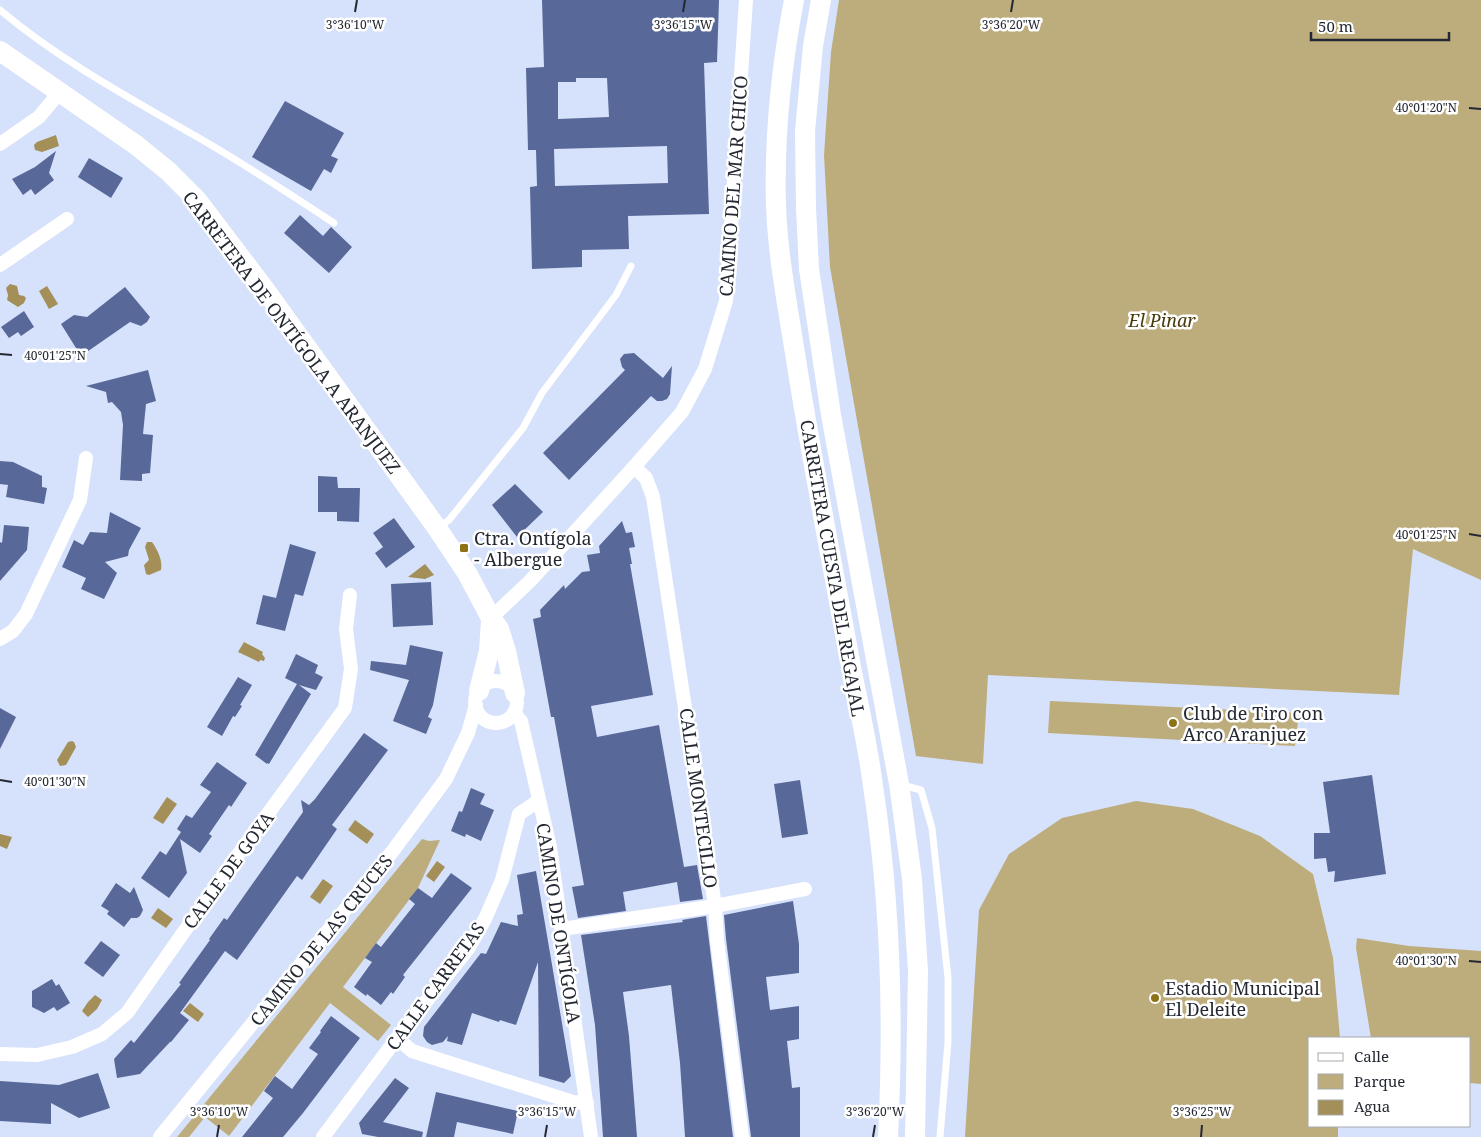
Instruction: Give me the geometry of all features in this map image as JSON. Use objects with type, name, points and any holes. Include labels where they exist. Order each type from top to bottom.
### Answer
[{"type":"main road","name":"CARRETERA CUESTA DEL REGAJAL","points":[[794,0],[786,43],[776,128],[776,208],[782,270],[806,421],[873,785],[885,882],[891,978],[891,1068],[888,1137]]},
{"type":"main road","name":"CARRETERA CUESTA DEL REGAJAL","points":[[821,0],[813,46],[805,131],[809,269],[831,415],[899,784],[912,879],[918,971],[915,1137]]},
{"type":"main road","name":"CARRETERA DE ONTÍGOLA A ARANJUEZ","points":[[0,51],[136,145],[168,171],[198,200],[437,528],[467,573],[499,629],[515,693]]},
{"type":"main road","points":[[477,698],[489,651],[491,618]]},
{"type":"street","name":"CAMINO DEL MAR CHICO","points":[[491,618],[530,581],[682,412],[705,369],[726,301],[746,0]]},
{"type":"street","points":[[0,144],[39,117],[59,93]]},
{"type":"street","points":[[0,265],[67,219]]},
{"type":"street","points":[[0,639],[13,632],[26,614],[80,500],[86,458]]},
{"type":"street","name":"CALLE MONTECILLO","points":[[634,466],[646,478],[653,497],[715,906],[717,940],[742,1137]]},
{"type":"street","name":"CALLE DE GOYA","points":[[0,1054],[38,1055],[72,1047],[102,1034],[126,1013],[345,708],[351,669],[346,629],[350,595]]},
{"type":"street","points":[[468,733],[503,722],[514,713],[517,700],[515,693],[505,683],[490,682],[477,698],[478,712],[482,718],[496,723]]},
{"type":"street","name":"CAMINO DE LAS CRUCES","points":[[160,1137],[392,852],[446,779],[468,733],[477,698]]},
{"type":"street","name":"CAMINO DE ONTÍGOLA","points":[[514,713],[521,721],[550,847],[591,1137]]},
{"type":"street","name":"CALLE CARRETAS","points":[[323,1137],[472,941],[485,918],[502,880],[519,814],[538,801]]},
{"type":"street","points":[[562,929],[715,906],[805,889]]},
{"type":"street","points":[[397,1038],[412,1051],[573,1102],[587,1103]]},
{"type":"lane","points":[[0,10],[88,73],[292,195],[334,223]]},
{"type":"lane","points":[[437,528],[449,520],[523,428],[542,393],[616,295],[631,266]]},
{"type":"lane","points":[[899,784],[920,790],[932,828],[948,978],[948,1042],[940,1137]]},
{"type":"green space","name":"El Pinar","points":[[839,0],[1481,0],[1481,580],[1413,549],[1399,695],[988,675],[983,764],[916,756],[830,267],[824,155],[831,52]]},
{"type":"green space","name":"Club de Tiro con Arco Aranjuez","points":[[1050,701],[1299,713],[1295,746],[1048,733]]},
{"type":"green space","name":"Estadio Municipal El Deleite","points":[[1136,801],[1193,809],[1260,836],[1313,874],[1333,958],[1340,1037],[1308,1037],[1308,1127],[1338,1127],[1338,1137],[965,1137],[979,910],[1009,854],[1062,818]]},
{"type":"green space","points":[[422,839],[429,841],[440,840],[418,888],[343,987],[391,1025],[378,1041],[330,1003],[229,1136],[205,1117],[189,1137],[177,1137]]},
{"type":"green space","points":[[1357,938],[1409,946],[1481,951],[1481,1084],[1471,1083],[1471,1037],[1371,1037],[1356,948]]},
{"type":"water","points":[[56,135],[59,146],[42,152],[35,150],[34,145],[37,142]]},
{"type":"water","points":[[10,284],[17,286],[19,295],[26,298],[24,303],[18,307],[7,300],[6,288]]},
{"type":"water","points":[[47,286],[58,304],[49,309],[39,291]]},
{"type":"water","points":[[147,542],[152,542],[156,548],[161,566],[161,570],[149,575],[146,574],[144,565],[149,560],[145,547]]},
{"type":"water","points":[[425,564],[434,575],[425,579],[408,577]]},
{"type":"water","points":[[244,642],[263,652],[264,661],[260,660],[259,662],[238,652]]},
{"type":"water","points":[[72,741],[76,747],[66,765],[60,766],[57,760],[68,742]]},
{"type":"water","points":[[167,797],[177,804],[163,824],[153,818]]},
{"type":"water","points":[[355,820],[374,834],[367,844],[348,830]]},
{"type":"water","points":[[0,834],[12,837],[7,849],[0,846]]},
{"type":"water","points":[[437,861],[445,867],[434,882],[426,876]]},
{"type":"water","points":[[323,879],[333,886],[320,904],[310,897]]},
{"type":"water","points":[[158,908],[173,919],[166,928],[151,918]]},
{"type":"water","points":[[95,995],[102,1000],[97,1009],[88,1017],[82,1011]]},
{"type":"water","points":[[190,1003],[204,1014],[198,1022],[183,1011]]},
{"type":"building","points":[[542,0],[719,0],[717,62],[704,63],[709,214],[628,216],[629,249],[582,250],[582,267],[532,269],[530,187],[537,186],[536,150],[528,150],[526,68],[544,67]],"holes":[[[576,78],[607,78],[609,117],[558,119],[558,82],[576,82]],[[667,146],[668,183],[555,186],[554,149]]]},
{"type":"building","points":[[285,101],[344,133],[331,156],[338,159],[331,173],[324,169],[311,191],[252,157]]},
{"type":"building","points":[[56,151],[49,173],[54,180],[35,195],[31,189],[23,195],[12,179],[35,167]]},
{"type":"building","points":[[89,158],[123,178],[111,198],[78,177]]},
{"type":"building","points":[[300,215],[323,236],[331,227],[352,247],[329,273],[284,233]]},
{"type":"building","points":[[125,287],[150,317],[147,322],[141,326],[130,322],[81,356],[61,324],[74,315],[87,317]]},
{"type":"building","points":[[24,311],[34,327],[21,336],[18,332],[9,338],[1,327]]},
{"type":"building","points":[[634,353],[663,378],[672,366],[670,394],[667,399],[662,401],[657,401],[651,396],[569,480],[543,453],[625,370],[620,359],[624,354]]},
{"type":"building","points":[[148,370],[156,401],[146,404],[143,434],[153,435],[150,473],[142,474],[142,481],[120,480],[123,425],[121,412],[112,402],[108,403],[106,392],[86,386]]},
{"type":"building","points":[[0,461],[13,462],[42,476],[42,487],[47,488],[44,504],[6,497],[8,485],[0,484]]},
{"type":"building","points":[[318,476],[337,477],[338,488],[360,488],[359,522],[337,521],[337,512],[318,512]]},
{"type":"building","points":[[515,484],[543,512],[517,537],[492,505]]},
{"type":"building","points":[[110,512],[141,528],[129,550],[128,556],[105,562],[117,573],[104,599],[81,589],[86,578],[62,567],[74,540],[83,545],[90,532],[107,533]]},
{"type":"building","points":[[394,518],[415,547],[386,568],[375,553],[383,547],[373,533]]},
{"type":"building","points":[[622,521],[626,533],[632,532],[635,547],[629,548],[632,564],[630,564],[653,695],[591,706],[597,737],[659,725],[684,867],[697,865],[703,899],[680,902],[677,882],[623,892],[626,911],[578,918],[572,887],[584,885],[554,717],[551,717],[533,619],[541,617],[540,610],[564,585],[565,589],[582,572],[590,571],[587,555],[600,553],[599,546]]},
{"type":"building","points":[[4,525],[29,527],[27,550],[0,581],[0,542],[2,543]]},
{"type":"building","points":[[290,544],[316,552],[303,596],[295,594],[285,631],[256,624],[263,595],[276,598]]},
{"type":"building","points":[[431,582],[433,625],[393,627],[391,584]]},
{"type":"building","points":[[410,645],[443,652],[433,705],[428,717],[432,719],[426,734],[393,721],[409,680],[370,670],[371,661],[406,665]]},
{"type":"building","points":[[296,654],[318,665],[315,673],[323,677],[316,690],[299,685],[311,694],[269,764],[267,764],[255,755],[297,684],[285,678]]},
{"type":"building","points":[[238,677],[252,685],[240,705],[242,706],[235,717],[233,716],[222,736],[207,727]]},
{"type":"building","points":[[0,708],[16,717],[0,749]]},
{"type":"building","points":[[364,733],[388,750],[332,825],[337,829],[302,880],[297,876],[237,960],[225,951],[180,1013],[189,1020],[171,1042],[140,1074],[117,1078],[114,1059],[131,1040],[134,1043],[181,984],[179,983],[209,939],[224,918],[227,920],[303,812],[301,800],[309,805],[315,799]]},
{"type":"building","points":[[217,762],[247,783],[231,807],[229,805],[209,834],[212,836],[200,853],[180,839],[187,873],[169,898],[141,878],[160,851],[166,855],[181,832],[177,829],[186,815],[192,818],[211,792],[200,785]]},
{"type":"building","points":[[1372,775],[1386,874],[1334,882],[1335,871],[1328,872],[1326,858],[1314,859],[1314,833],[1330,833],[1323,782]]},
{"type":"building","points":[[800,780],[808,834],[782,838],[774,784]]},
{"type":"building","points":[[471,788],[485,794],[480,804],[494,810],[481,841],[466,834],[465,837],[451,831],[459,811],[462,812]]},
{"type":"building","points":[[536,871],[571,1076],[564,1083],[539,1076],[538,962],[516,1025],[500,1020],[499,1022],[472,1013],[462,1045],[447,1041],[448,1036],[443,1042],[432,1045],[423,1036],[424,1027],[481,953],[486,954],[501,922],[518,926],[517,915],[523,914],[517,875]]},
{"type":"building","points":[[451,873],[472,888],[403,975],[405,977],[393,994],[391,992],[381,1005],[354,987],[372,962],[365,958],[376,943],[381,947],[415,904],[409,899],[418,888],[432,898]]},
{"type":"building","points":[[116,883],[130,893],[134,887],[143,910],[140,916],[131,918],[124,927],[107,914],[109,911],[101,906]]},
{"type":"building","points":[[793,901],[799,944],[799,973],[766,977],[770,1010],[799,1006],[799,1039],[787,1041],[792,1088],[800,1087],[800,1137],[751,1137],[724,915]]},
{"type":"building","points":[[706,916],[733,1137],[685,1137],[680,1063],[671,985],[623,992],[629,1036],[637,1137],[603,1137],[595,1025],[581,935],[683,922],[682,920]]},
{"type":"building","points":[[101,941],[120,955],[103,977],[84,963]]},
{"type":"building","points":[[52,979],[56,986],[59,984],[70,1003],[57,1011],[54,1007],[44,1013],[32,1007],[32,991]]},
{"type":"building","points":[[331,1016],[360,1038],[283,1137],[242,1137],[273,1098],[264,1091],[275,1076],[292,1089],[318,1054],[309,1048]]},
{"type":"building","points":[[98,1073],[110,1108],[79,1118],[51,1103],[51,1124],[0,1121],[0,1081],[59,1085]]},
{"type":"building","points":[[395,1078],[409,1088],[383,1122],[423,1132],[422,1137],[378,1137],[362,1134],[359,1123]]},
{"type":"building","points":[[436,1092],[518,1111],[513,1134],[457,1122],[454,1137],[426,1137]]},
{"type":"place","name":"Ctra. Ontígola - Albergue","points":[[464,548]]},
{"type":"place","name":"Club de Tiro con Arco Aranjuez","points":[[1173,723]]},
{"type":"place","name":"Estadio Municipal El Deleite","points":[[1155,998]]}]
